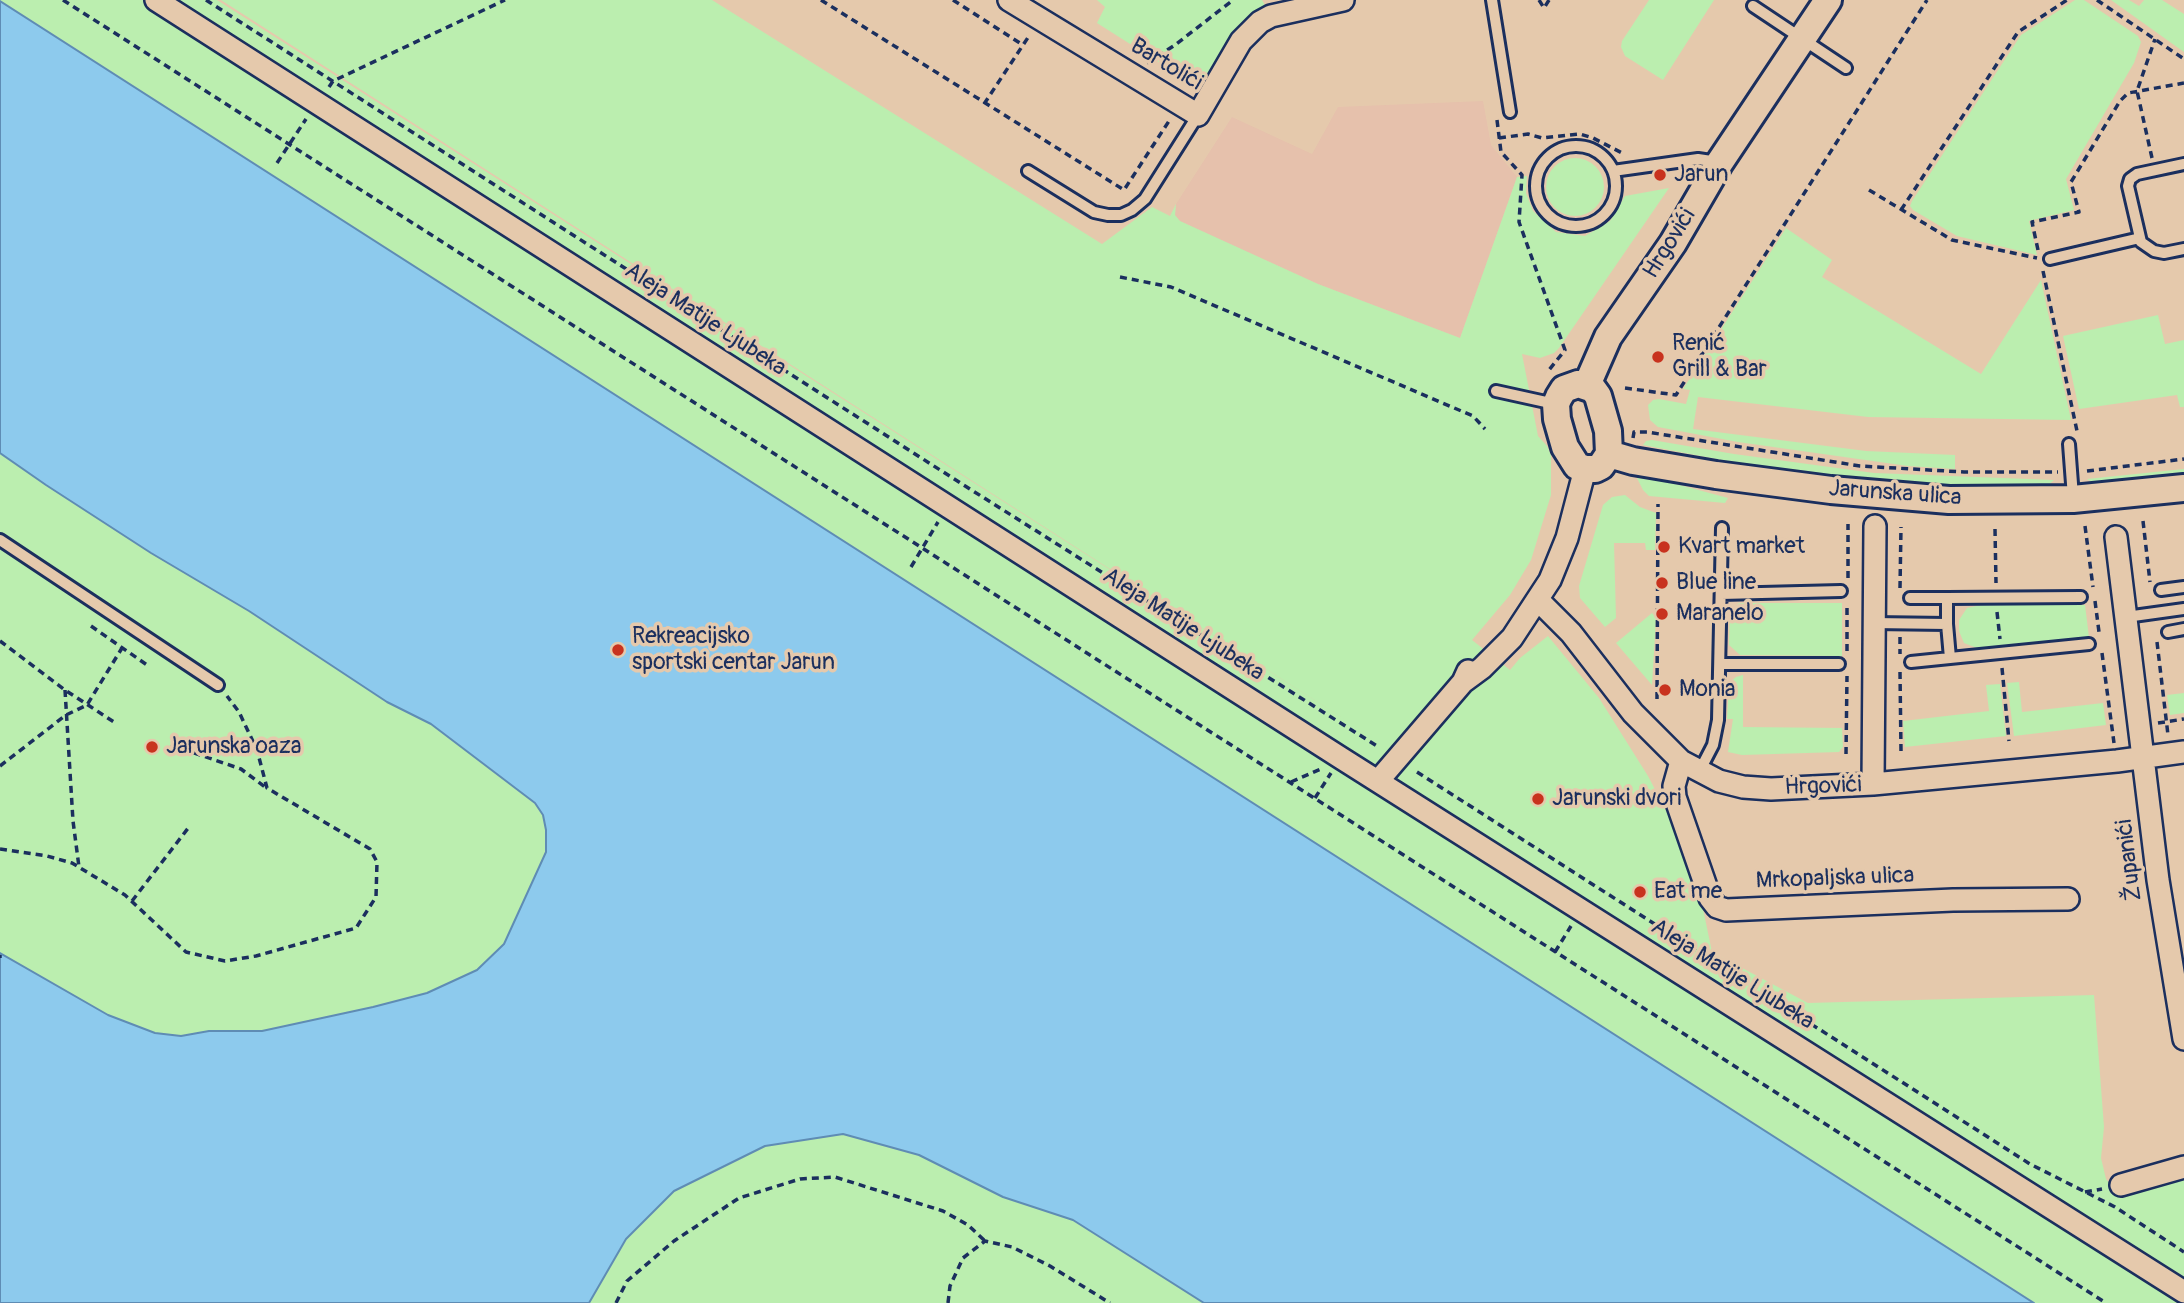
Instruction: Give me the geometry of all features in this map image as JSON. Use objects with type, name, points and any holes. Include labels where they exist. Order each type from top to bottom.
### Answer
[{"type":"street","name":"Aleja Matije Ljubeka","points":[[156,0],[2184,1292]]},
{"type":"street","name":"Bartolići","points":[[1009,0],[1189,110],[1241,41],[1260,22],[1271,16],[1343,0]]},
{"type":"street","name":"Hrgovići","points":[[1587,385],[1608,337],[1673,243],[1720,162],[1828,0]]},
{"type":"street","points":[[1572,384],[1587,385],[1593,389],[1603,407],[1609,454],[1601,466],[1585,469],[1577,466],[1565,447],[1556,404],[1564,389],[1572,384]]},
{"type":"street","name":"Jarunska ulica","points":[[1609,454],[1633,461],[1716,475],[1876,495],[1949,500],[2073,499],[2184,488]]},
{"type":"street","points":[[1378,781],[1463,682],[1484,648],[1514,618],[1538,600],[1559,561],[1585,469]]},
{"type":"street","name":"Jarunska ulica","points":[[1873,785],[1875,526]]},
{"type":"street","points":[[2116,537],[2144,757]]},
{"type":"street","name":"Hrgovići","points":[[1538,600],[1570,633],[1633,713],[1690,767],[1719,781],[1743,788],[1873,785],[2184,752]]},
{"type":"street","name":"Županići","points":[[2144,757],[2158,880],[2184,1039]]},
{"type":"street","name":"Mrkopaljska ulica","points":[[1690,767],[1674,786],[1675,797],[1710,898],[1717,907],[1726,910],[1953,900],[2068,899]]},
{"type":"street","points":[[2121,1185],[2184,1167]]},
{"type":"lane","points":[[1492,0],[1510,112]]},
{"type":"lane","points":[[1753,6],[1846,68]]},
{"type":"lane","points":[[1028,170],[1094,212],[1121,215],[1145,199],[1189,110]]},
{"type":"lane","points":[[1576,146],[1598,153],[1613,171],[1615,197],[1600,219],[1588,225],[1562,225],[1550,218],[1541,208],[1536,196],[1538,171],[1553,153],[1564,148],[1576,146]]},
{"type":"lane","points":[[1613,171],[1698,159],[1720,162]]},
{"type":"lane","points":[[2184,164],[2137,174],[2130,179],[2128,186],[2141,242],[2154,251],[2164,253],[2184,249]]},
{"type":"lane","points":[[2050,259],[2140,238]]},
{"type":"lane","points":[[1496,391],[1556,404]]},
{"type":"lane","points":[[2069,444],[2073,499]]},
{"type":"lane","points":[[1690,767],[1713,745],[1718,720],[1722,528]]},
{"type":"lane","points":[[0,540],[218,685]]},
{"type":"lane","points":[[2161,590],[2184,586]]},
{"type":"lane","points":[[1721,593],[1844,591]]},
{"type":"lane","points":[[1910,598],[2081,597]]},
{"type":"lane","points":[[1947,598],[1950,658]]},
{"type":"lane","points":[[2126,617],[2184,609]]},
{"type":"lane","points":[[1874,623],[1947,624]]},
{"type":"lane","points":[[2168,632],[2184,629]]},
{"type":"lane","points":[[1911,662],[2089,644]]},
{"type":"lane","points":[[1720,664],[1844,665]]},
{"type":"path","points":[[63,0],[2106,1303]]},
{"type":"path","points":[[206,0],[1377,746]]},
{"type":"path","points":[[333,81],[505,0]]},
{"type":"path","points":[[821,0],[1124,190],[1189,110]]},
{"type":"path","points":[[953,0],[1023,45]]},
{"type":"path","points":[[1130,74],[1175,45],[1233,0]]},
{"type":"path","points":[[1539,0],[1544,8],[1549,0]]},
{"type":"path","points":[[1625,388],[1676,395],[1927,0]]},
{"type":"path","points":[[1901,210],[2018,32],[2067,0]]},
{"type":"path","points":[[2097,0],[2184,59]]},
{"type":"path","points":[[984,104],[1040,19]]},
{"type":"path","points":[[2155,39],[2137,91],[2155,170]]},
{"type":"path","points":[[1496,113],[1501,152],[1522,175],[1519,222],[1565,350],[1546,375]]},
{"type":"path","points":[[1499,138],[1528,134],[1542,138],[1580,134],[1629,156]]},
{"type":"path","points":[[277,163],[294,137]]},
{"type":"path","points":[[1869,190],[1952,240],[2050,259]]},
{"type":"path","points":[[1120,277],[1171,287],[1473,416],[1485,429]]},
{"type":"path","points":[[1633,438],[1634,432],[1647,432],[1860,466],[1964,472],[2058,472]]},
{"type":"path","points":[[2085,471],[2184,459]]},
{"type":"path","points":[[1657,699],[1658,504]]},
{"type":"path","points":[[911,567],[943,515]]},
{"type":"path","points":[[1848,524],[1848,578]]},
{"type":"path","points":[[1995,529],[1996,597],[2009,741]]},
{"type":"path","points":[[1844,591],[1846,754]]},
{"type":"path","points":[[91,626],[147,665]]},
{"type":"path","points":[[0,641],[86,705],[117,724]]},
{"type":"path","points":[[0,766],[66,715],[86,705],[122,648]]},
{"type":"path","points":[[218,685],[239,712],[251,737],[267,788]]},
{"type":"path","points":[[65,690],[72,821],[79,867]]},
{"type":"path","points":[[2149,724],[2184,719]]},
{"type":"path","points":[[1350,743],[1356,732]]},
{"type":"path","points":[[0,849],[47,856],[79,867],[132,901],[186,952],[225,961],[270,953],[356,928],[376,897],[377,862],[370,849],[267,788],[241,769],[171,745]]},
{"type":"path","points":[[1291,782],[1329,765]]},
{"type":"path","points":[[1315,798],[1336,765]]},
{"type":"path","points":[[1417,772],[2030,1164],[2115,1207],[2184,1252]]},
{"type":"path","points":[[132,901],[189,827]]},
{"type":"path","points":[[1554,953],[1576,918]]},
{"type":"path","points":[[616,1303],[627,1281],[674,1241],[739,1198],[800,1179],[835,1177],[943,1211],[968,1225],[985,1241],[1012,1247],[1110,1303]]},
{"type":"path","points":[[948,1303],[950,1286],[963,1258],[985,1241]]},
{"type":"shaded area","points":[[1483,101],[1491,145],[1517,177],[1460,338],[1318,284],[1179,221],[1175,215],[1176,204],[1232,117],[1312,154],[1338,107]]},
{"type":"green space","name":"Rekreacijsko sportski centar Jarun","points":[[0,0],[217,0],[1360,729],[221,0],[712,0],[1102,244],[1152,207],[1170,216],[1176,204],[1175,215],[1180,221],[1318,284],[1460,338],[1517,177],[1527,176],[1526,193],[1533,211],[1556,232],[1585,236],[1610,221],[1625,196],[1669,188],[1559,348],[1540,358],[1522,354],[1538,436],[1551,455],[1551,495],[1531,560],[1510,595],[1472,640],[1510,670],[1520,658],[1548,636],[1599,698],[1648,776],[1672,822],[1702,904],[1712,952],[1808,1003],[2094,995],[2104,1127],[2101,1158],[2106,1179],[2118,1193],[2184,1173],[2184,1303],[0,1303]]},
{"type":"green space","points":[[1097,0],[1262,0],[1267,9],[1242,25],[1201,89],[1097,23],[1105,7]]},
{"type":"green space","points":[[1649,0],[1714,0],[1663,80],[1625,56],[1621,47],[1622,41]]},
{"type":"green space","points":[[2075,0],[2084,0],[2138,36],[2141,42],[2134,63],[2066,179],[2074,210],[2029,221],[2037,255],[1957,236],[1913,210],[1910,206],[1912,201],[2021,35]]},
{"type":"green space","points":[[2111,0],[2129,0],[2139,6],[2144,0],[2162,0],[2184,14],[2184,52]]},
{"type":"green space","points":[[1569,158],[1581,158],[1596,166],[1604,181],[1604,193],[1596,208],[1581,216],[1569,216],[1554,208],[1546,193],[1546,181],[1554,166]]},
{"type":"green space","points":[[1786,228],[1832,260],[1822,277],[1981,374],[2041,280],[2071,420],[1868,417],[1698,397],[1693,429],[1866,451],[1955,455],[1955,469],[1908,466],[1738,442],[1658,427],[1650,420],[1648,405],[1659,399],[1686,404],[1690,390],[1683,389]]},
{"type":"green space","points":[[2158,315],[2165,344],[2184,340],[2184,407],[2180,407],[2177,395],[2079,409],[2063,336]]},
{"type":"green space","points":[[1652,440],[1874,473],[2054,480],[2045,488],[1968,487],[1873,481],[1732,462],[1643,445]]},
{"type":"green space","points":[[2184,469],[2184,477],[2095,484],[2087,479]]},
{"type":"green space","points":[[1637,478],[1728,498],[1725,503],[1649,496]]},
{"type":"green space","points":[[1625,495],[1640,507],[1656,513],[1655,550],[1646,550],[1645,543],[1614,543],[1616,618],[1605,627],[1580,598],[1579,586],[1603,505],[1612,497]]},
{"type":"green space","points":[[1739,603],[1842,603],[1842,656],[1740,655],[1729,645],[1730,611]]},
{"type":"green space","points":[[1985,604],[2085,605],[2089,637],[1977,648],[1964,643],[1959,631],[1959,620],[1967,608]]},
{"type":"green space","points":[[1652,613],[1656,618],[1652,685],[1616,643]]},
{"type":"green space","points":[[1743,675],[1743,727],[1842,728],[1843,747],[1839,752],[1742,755],[1728,752],[1733,719],[1727,719],[1729,683]]},
{"type":"green space","points":[[2019,682],[2022,712],[2103,703],[2106,725],[2014,736],[2007,683]]},
{"type":"green space","points":[[2000,684],[2006,736],[1905,747],[1903,721],[1989,711],[1986,685]]},
{"type":"green space","points":[[2184,693],[2184,713],[2170,715],[2167,695]]},
{"type":"water","name":"Rekreacijsko sportski centar Jarun","points":[[0,1],[2034,1303],[1204,1303],[1073,1220],[1003,1197],[919,1155],[843,1134],[765,1146],[674,1191],[626,1239],[589,1303],[0,1303],[0,953],[108,1015],[155,1033],[181,1036],[209,1031],[262,1031],[373,1007],[427,993],[477,970],[504,944],[546,852],[546,830],[543,815],[535,803],[431,724],[387,702],[249,611],[151,553],[0,453]]},
{"type":"place","name":"Jarun","points":[[1660,175]]},
{"type":"place","name":"Renić Grill & Bar","points":[[1658,357]]},
{"type":"place","name":"Kvart market","points":[[1664,547]]},
{"type":"place","name":"Blue line","points":[[1662,583]]},
{"type":"place","name":"Maranelo","points":[[1662,614]]},
{"type":"place","name":"Rekreacijsko sportski centar Jarun","points":[[618,650]]},
{"type":"place","name":"Monia","points":[[1665,690]]},
{"type":"place","name":"Jarunska oaza","points":[[152,747]]},
{"type":"place","name":"Jarunski dvori","points":[[1538,799]]},
{"type":"place","name":"Eat me","points":[[1640,892]]}]
